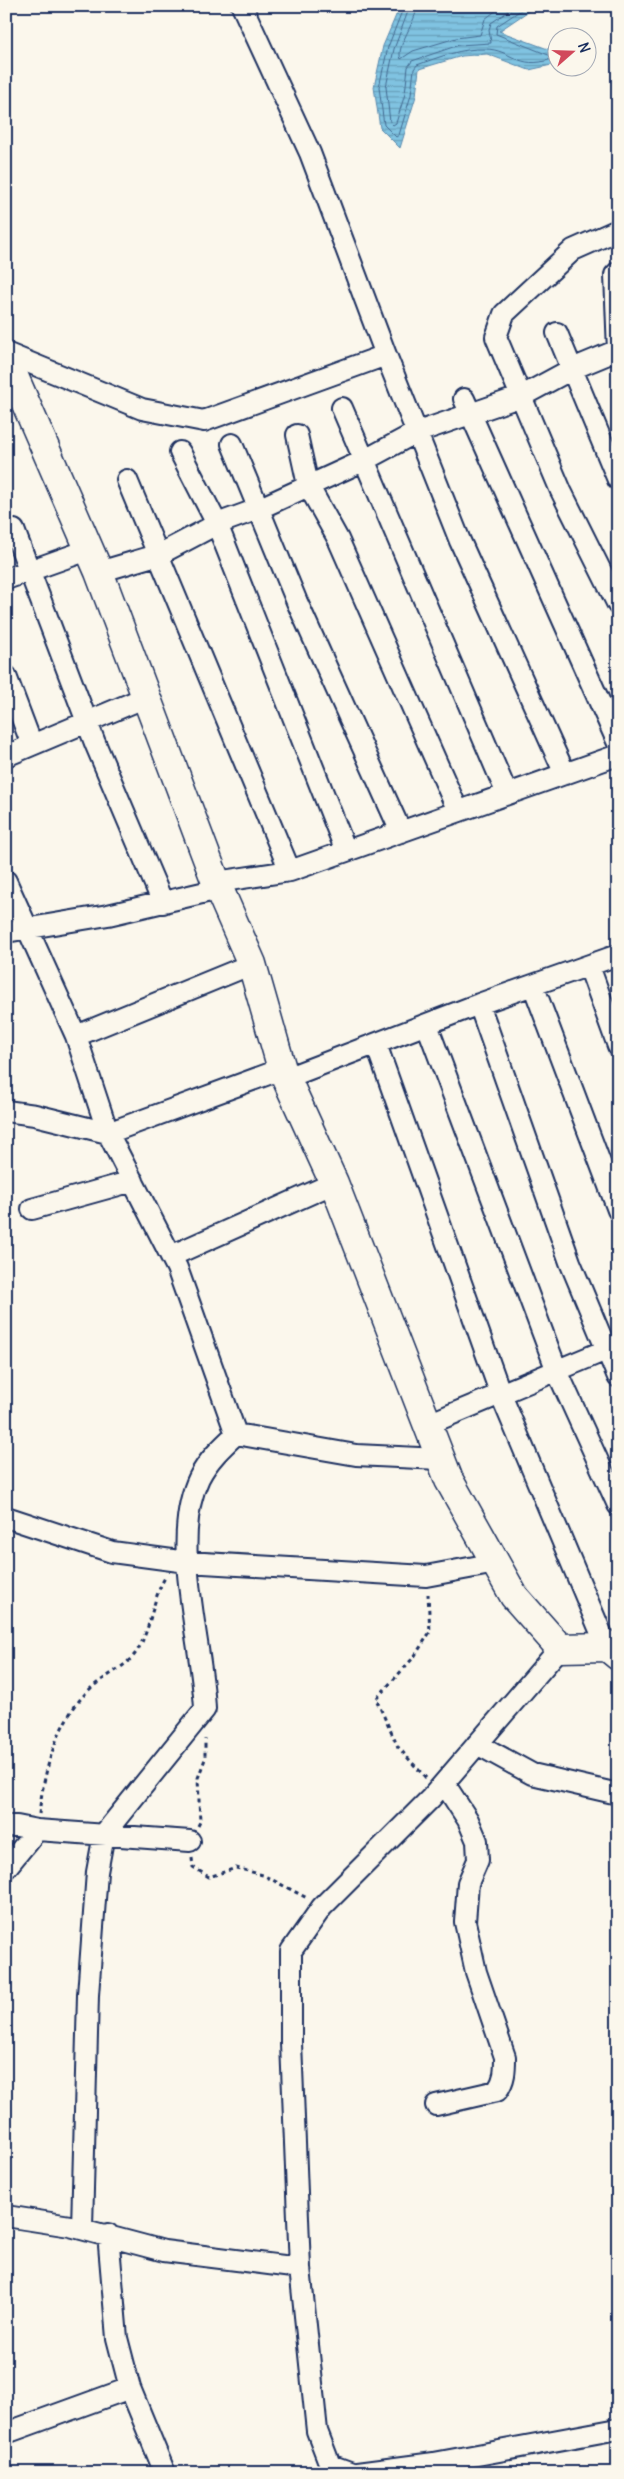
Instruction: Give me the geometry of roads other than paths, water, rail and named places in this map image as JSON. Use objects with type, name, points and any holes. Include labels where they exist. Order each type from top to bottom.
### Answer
[{"type":"street","points":[[242,6],[310,153],[416,433],[460,541],[565,774]]},
{"type":"street","points":[[618,230],[573,250],[504,314],[496,337],[561,491],[618,605]]},
{"type":"street","points":[[6,578],[29,571],[94,561],[160,554],[217,524],[258,509],[363,461],[466,406],[522,396],[572,369],[617,351],[615,275],[618,272]]},
{"type":"street","points":[[557,333],[618,480]]},
{"type":"street","points":[[6,352],[142,409],[204,421],[386,355]]},
{"type":"street","points":[[6,358],[94,561],[218,886],[252,964],[284,1074],[334,1182],[448,1480],[514,1596],[560,1648],[614,1648],[501,1395],[376,1044]]},
{"type":"street","points":[[466,406],[618,743]]},
{"type":"street","points":[[342,408],[363,461],[507,794]]},
{"type":"street","points":[[297,435],[308,485],[338,539],[458,812]]},
{"type":"street","points":[[232,444],[297,602],[401,832]]},
{"type":"street","points":[[180,452],[217,524],[346,851]]},
{"type":"street","points":[[128,480],[290,871]]},
{"type":"street","points":[[14,530],[86,722],[163,903]]},
{"type":"street","points":[[6,676],[32,745]]},
{"type":"street","points":[[6,756],[146,697]]},
{"type":"street","points":[[6,932],[26,930],[163,903],[218,886],[290,871],[618,755]]},
{"type":"street","points":[[6,881],[26,930],[76,1036],[108,1133],[171,1256],[236,1434]]},
{"type":"street","points":[[6,1111],[35,1114],[108,1133],[376,1044],[479,1004],[618,955]]},
{"type":"street","points":[[76,1036],[252,964]]},
{"type":"street","points":[[589,966],[618,1046]]},
{"type":"street","points":[[533,985],[618,1210]]},
{"type":"street","points":[[479,1004],[570,1262],[612,1348],[618,1377]]},
{"type":"street","points":[[427,1025],[557,1372],[618,1505]]},
{"type":"street","points":[[32,1209],[133,1181]]},
{"type":"street","points":[[171,1256],[334,1182]]},
{"type":"street","points":[[426,1425],[612,1348]]},
{"type":"street","points":[[236,1434],[356,1455],[440,1459]]},
{"type":"street","points":[[82,2228],[88,1995],[97,1872],[104,1834],[205,1708],[203,1679],[187,1562],[188,1512],[199,1478],[214,1454],[236,1434]]},
{"type":"street","points":[[6,1517],[112,1552],[187,1562],[426,1576],[496,1563]]},
{"type":"street","points":[[352,2473],[330,2465],[317,2431],[300,2268],[291,2044],[292,1951],[322,1907],[441,1786],[560,1648]]},
{"type":"street","points":[[477,1744],[532,1774],[618,1794]]},
{"type":"street","points":[[436,2105],[497,2091],[502,2084],[505,2072],[505,2057],[476,1972],[465,1922],[468,1883],[478,1860],[477,1841],[468,1820],[441,1786]]},
{"type":"street","points":[[6,1826],[190,1841]]},
{"type":"street","points":[[6,1868],[38,1830]]},
{"type":"street","points":[[6,2216],[82,2228],[164,2251],[300,2268]]},
{"type":"street","points":[[108,2234],[117,2338],[130,2388],[165,2473]]},
{"type":"street","points":[[6,2433],[130,2388]]},
{"type":"street","points":[[357,2473],[434,2463],[618,2429]]},
{"type":"water","points":[[400,6],[536,6],[499,31],[546,48],[546,66],[529,70],[487,54],[462,56],[419,69],[416,96],[400,148],[380,128],[374,87],[383,46]]}]
